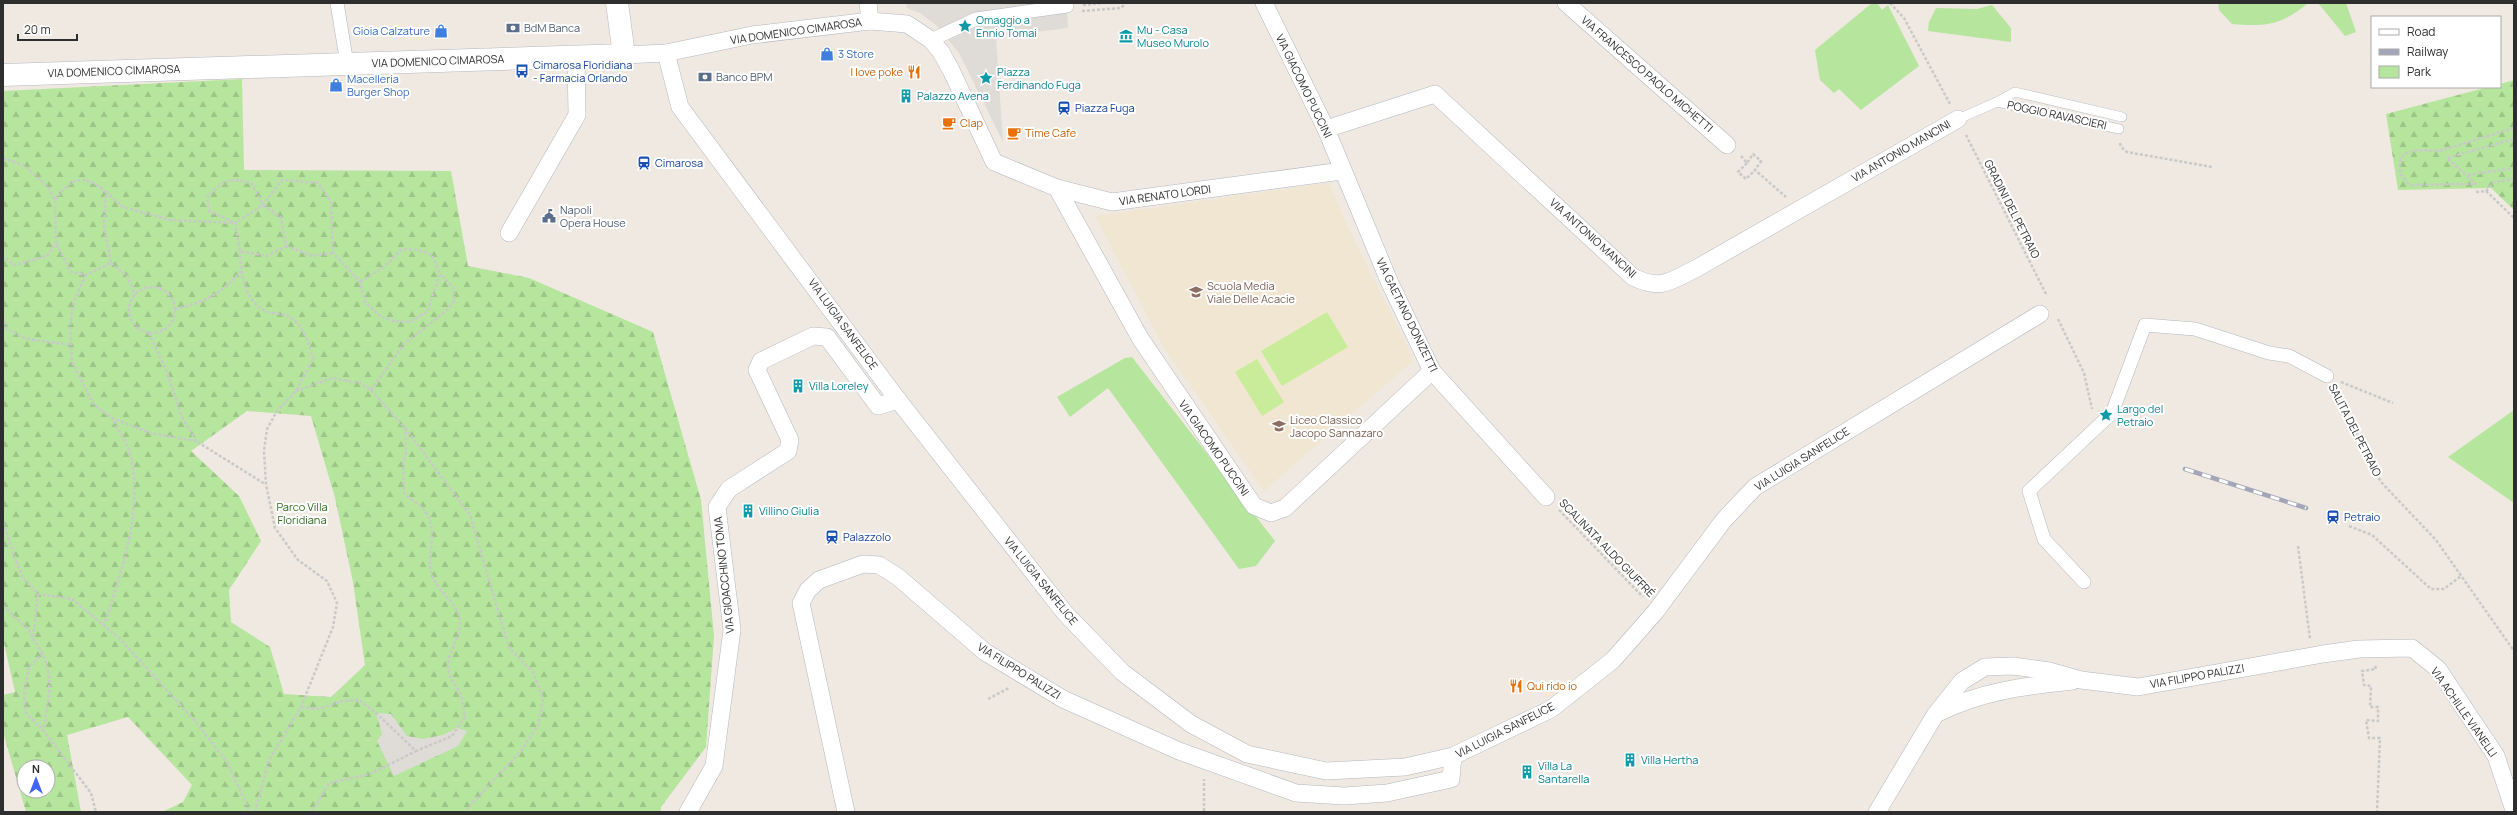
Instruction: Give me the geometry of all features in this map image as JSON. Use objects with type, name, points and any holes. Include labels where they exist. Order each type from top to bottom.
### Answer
[{"type":"street","points":[[337,3],[348,64]]},
{"type":"street","points":[[617,3],[622,63]]},
{"type":"street","points":[[868,3],[870,21],[907,24],[931,40],[976,19],[1046,9],[1068,9]]},
{"type":"street","name":"VIA GIACOMO PUCCINI","points":[[1264,3],[1326,129],[1342,170]]},
{"type":"street","name":"VIA FRANCESCO PAOLO MICHETTI","points":[[1566,3],[1735,148]]},
{"type":"street","name":"VIA DOMENICO CIMAROSA","points":[[3,75],[576,56],[622,63],[752,35],[870,21]]},
{"type":"street","name":"VIA RENATO LORDI","points":[[931,40],[951,70],[994,162],[1057,188],[1112,202],[1342,170]]},
{"type":"street","name":"VIA LUIGIA SANFELICE","points":[[666,53],[680,107],[898,400],[1065,613],[1122,672],[1191,724],[1247,754],[1326,771],[1406,767],[1453,756],[1551,709],[1613,660],[1656,611],[1722,521],[1755,487],[2049,310]]},
{"type":"street","points":[[509,233],[577,115],[576,56]]},
{"type":"street","name":"VIA ANTONIO MANCINI","points":[[1326,129],[1435,94],[1633,277],[1647,284],[1663,285],[1697,268],[1958,119]]},
{"type":"street","name":"VIA GAETANO DONIZETTI","points":[[1342,170],[1389,281],[1432,371],[1546,497]]},
{"type":"street","name":"VIA GIACOMO PUCCINI","points":[[1057,188],[1140,338],[1254,506],[1271,513],[1285,508],[1432,371]]},
{"type":"street","name":"SALITA DEL PETRAIO","points":[[2108,415],[2112,413],[2145,325],[2195,329],[2269,353],[2289,356],[2328,376]]},
{"type":"street","name":"VIA GIOACCHINO TOMA","points":[[688,812],[714,766],[732,630],[717,507],[729,489],[788,451],[790,440],[757,370],[761,361],[813,336],[826,337],[878,406],[898,400]]},
{"type":"street","points":[[2084,582],[2044,539],[2029,491],[2108,415]]},
{"type":"street","name":"VIA FILIPPO PALIZZI","points":[[846,812],[801,603],[808,590],[819,580],[863,564],[880,565],[898,577],[985,652],[1064,699],[1179,751],[1296,794],[1344,796],[1387,794],[1451,779],[1453,756]]},
{"type":"street","name":"VIA ACHILLE VIANELLI","points":[[2313,656],[2359,650],[2412,648],[2438,669],[2496,756],[2514,810]]},
{"type":"street","name":"VIA FILIPPO PALIZZI","points":[[1877,812],[1934,715],[1962,681],[1985,667],[2013,666],[2049,670],[2081,680],[2138,687],[2313,656]]},
{"type":"street","name":"VIA FILIPPO PALIZZI","points":[[1934,715],[1987,693],[2025,686],[2081,680]]},
{"type":"lane","points":[[1997,102],[2015,92],[2122,117]]},
{"type":"lane","name":"POGGIO RAVASCIERI","points":[[1958,119],[1997,102],[2119,129]]},
{"type":"lane","points":[[2013,666],[2025,676],[2025,686]]},
{"type":"path","points":[[1068,9],[1103,3]]},
{"type":"path","points":[[1068,9],[1121,8],[1126,3]]},
{"type":"path","name":"GRADINI DEL PETRAIO","points":[[1890,3],[1904,18],[1958,119],[2049,310],[2084,373],[2095,419],[2108,415]]},
{"type":"path","points":[[621,85],[622,63]]},
{"type":"path","points":[[2514,128],[2439,151],[2416,150],[2404,154],[2399,162],[2399,170],[2410,185],[2476,184],[2468,175],[2446,158],[2514,139]]},
{"type":"path","name":"POGGIO RAVASCIERI","points":[[2119,129],[2121,148],[2127,152],[2212,167]]},
{"type":"path","points":[[1735,148],[1740,157],[1746,163]]},
{"type":"path","points":[[1753,154],[1762,161],[1754,170],[1746,179],[1738,172],[1753,154]]},
{"type":"path","points":[[3,158],[25,166],[47,186],[55,200],[56,244],[71,272],[86,275],[111,263]]},
{"type":"path","points":[[2468,175],[2514,168]]},
{"type":"path","points":[[1754,170],[1800,209]]},
{"type":"path","points":[[55,200],[65,187],[79,179],[93,181],[123,207],[170,220],[235,223],[263,205],[282,180],[318,183],[331,202],[333,253],[360,282],[365,302],[380,316],[393,321],[409,322],[427,312],[440,274]]},
{"type":"path","points":[[235,223],[209,211],[207,197],[219,184],[237,179],[252,184],[263,205],[281,218],[286,246]]},
{"type":"path","points":[[2476,192],[2486,191],[2494,182],[2514,179]]},
{"type":"path","points":[[2486,191],[2514,218]]},
{"type":"path","points":[[106,192],[104,226],[111,263],[128,277],[134,295],[129,308],[132,321],[136,327],[149,333],[157,332],[170,324],[175,309],[168,294],[162,290],[147,288],[134,295]]},
{"type":"path","points":[[235,223],[240,251],[241,271],[253,303],[267,312],[290,317],[308,338],[313,359],[296,391],[277,411],[267,429],[264,451],[266,484],[275,528],[298,560],[327,581],[337,603],[333,627],[300,707],[269,760],[254,812]]},
{"type":"path","points":[[3,257],[15,265],[47,256],[56,244]]},
{"type":"path","points":[[240,251],[267,256],[286,246],[312,256],[333,253]]},
{"type":"path","points":[[360,282],[384,267],[402,249],[419,250],[432,255],[440,274],[453,287],[455,300],[446,311],[404,344],[371,390]]},
{"type":"path","points":[[175,309],[198,304],[213,297],[229,286],[241,271]]},
{"type":"path","points":[[86,275],[74,301],[70,325],[72,362],[94,405],[112,418],[150,433],[196,441],[266,484]]},
{"type":"path","points":[[3,318],[7,329],[26,340],[72,345]]},
{"type":"path","points":[[149,333],[167,372],[182,417],[196,441]]},
{"type":"path","points":[[2328,376],[2393,403]]},
{"type":"path","name":"SALITA DEL PETRAIO","points":[[2328,376],[2343,411],[2381,482],[2436,540],[2514,651]]},
{"type":"path","points":[[296,391],[332,378],[360,383],[371,390],[405,428],[470,515],[509,648],[533,672],[543,699],[538,726],[521,751],[464,812]]},
{"type":"path","points":[[104,626],[130,532],[136,495],[130,455],[112,418]]},
{"type":"path","points":[[312,812],[329,783],[370,774],[416,751],[452,736],[465,717],[460,695],[449,677],[448,665],[454,648],[459,617],[451,600],[432,576],[430,558],[433,539],[432,522],[424,509],[404,493],[403,464],[406,452],[405,428]]},
{"type":"path","name":"SCALINATA ALDO GIUFFRÉ","points":[[1546,497],[1656,611]]},
{"type":"path","points":[[3,523],[22,578],[38,594],[72,600],[120,639],[183,708],[227,762],[250,812]]},
{"type":"path","points":[[2349,526],[2372,535],[2431,589],[2444,589],[2461,576]]},
{"type":"path","points":[[2298,546],[2313,656]]},
{"type":"path","points":[[33,639],[38,594]]},
{"type":"path","points":[[3,606],[29,630],[33,639],[43,652],[50,678],[43,730]]},
{"type":"path","points":[[2359,650],[2361,654],[2372,655],[2376,669],[2362,671],[2364,685],[2371,686],[2370,707],[2378,707],[2378,721],[2366,720],[2369,738],[2380,738],[2377,812]]},
{"type":"path","points":[[43,652],[29,667],[24,692],[26,713],[43,730],[91,793],[96,812]]},
{"type":"path","points":[[988,699],[1012,687]]},
{"type":"path","points":[[300,707],[319,709],[342,701],[359,700],[376,713],[416,751]]},
{"type":"path","points":[[1204,776],[1204,811]]},
{"type":"shaded area","name":"Piazza Ferdinando Fuga","points":[[906,3],[1067,3],[1068,28],[996,37],[1003,142],[959,53],[936,25],[920,13],[907,8]]},
{"type":"shaded area","points":[[1329,183],[1352,236],[1414,360],[1264,491],[1164,348],[1095,216]]},
{"type":"shaded area","points":[[376,713],[391,714],[407,736],[423,739],[443,735],[457,728],[467,731],[458,746],[394,776],[377,741],[382,734]]},
{"type":"green space","points":[[1872,3],[1877,3],[1882,10],[1888,5],[1919,66],[1861,110],[1839,89],[1834,93],[1820,80],[1815,50]]},
{"type":"green space","points":[[2218,3],[2308,3],[2290,16],[2281,20],[2273,23],[2254,25],[2232,24],[2219,10]]},
{"type":"green space","points":[[2318,3],[2346,3],[2356,32],[2345,36]]},
{"type":"green space","points":[[1992,5],[2011,28],[2011,42],[1928,31],[1929,22],[1936,8],[1977,9]]},
{"type":"green space","name":"Parco Villa Floridiana","points":[[242,79],[244,170],[451,171],[468,266],[529,278],[653,332],[701,500],[714,636],[706,747],[661,807],[661,812],[162,812],[183,802],[192,785],[128,717],[67,735],[81,812],[26,812],[22,799],[56,799],[56,759],[16,759],[16,777],[3,732],[3,695],[15,692],[3,639],[3,91]],"holes":[[[247,411],[311,416],[335,498],[353,582],[365,665],[331,697],[284,694],[270,647],[231,622],[229,590],[261,541],[239,496],[191,451]]]},
{"type":"green space","points":[[2514,80],[2514,210],[2491,188],[2398,190],[2386,114],[2484,88],[2501,88],[2501,84]]},
{"type":"green space","points":[[1327,312],[1348,347],[1282,386],[1261,351]]},
{"type":"green space","points":[[1132,357],[1275,541],[1256,566],[1239,569],[1108,388],[1070,417],[1057,397],[1125,358]]},
{"type":"green space","points":[[1257,359],[1284,402],[1262,416],[1235,372]]},
{"type":"green space","points":[[2514,410],[2514,503],[2448,457]]},
{"type":"railway","points":[[2185,469],[2306,508]]},
{"type":"place","name":"Omaggio a Ennio Tomai","points":[[965,26]]},
{"type":"place","name":"BdM Banca","points":[[513,28]]},
{"type":"place","name":"Gioia Calzature","points":[[441,31]]},
{"type":"place","name":"Mu - Casa Museo Murolo","points":[[1126,36]]},
{"type":"place","name":"3 Store","points":[[827,54]]},
{"type":"place","name":"Cimarosa Floridiana - Farmacia Orlando","points":[[522,71]]},
{"type":"place","name":"I love poke","points":[[914,72]]},
{"type":"place","name":"Banco BPM","points":[[705,77]]},
{"type":"place","name":"Piazza Ferdinando Fuga","points":[[986,78]]},
{"type":"place","name":"Macelleria Burger Shop","points":[[336,85]]},
{"type":"place","name":"Palazzo Avena","points":[[906,96]]},
{"type":"place","name":"Piazza Fuga","points":[[1064,108]]},
{"type":"place","name":"Clap","points":[[949,123]]},
{"type":"place","name":"Time Cafe","points":[[1014,133]]},
{"type":"place","name":"Cimarosa","points":[[644,163]]},
{"type":"place","name":"Napoli Opera House","points":[[549,216]]},
{"type":"place","name":"Scuola Media Viale Delle Acacie","points":[[1196,292]]},
{"type":"place","name":"Villa Loreley","points":[[798,386]]},
{"type":"place","name":"Largo del Petraio","points":[[2106,415]]},
{"type":"place","name":"Liceo Classico Jacopo Sannazaro","points":[[1279,426]]},
{"type":"place","name":"Villino Giulia","points":[[748,511]]},
{"type":"place","name":"Petraio","points":[[2333,517]]},
{"type":"place","name":"Palazzolo","points":[[832,537]]},
{"type":"place","name":"Qui rido io","points":[[1516,686]]},
{"type":"place","name":"Villa Hertha","points":[[1630,760]]},
{"type":"place","name":"Villa La Santarella","points":[[1527,772]]}]
